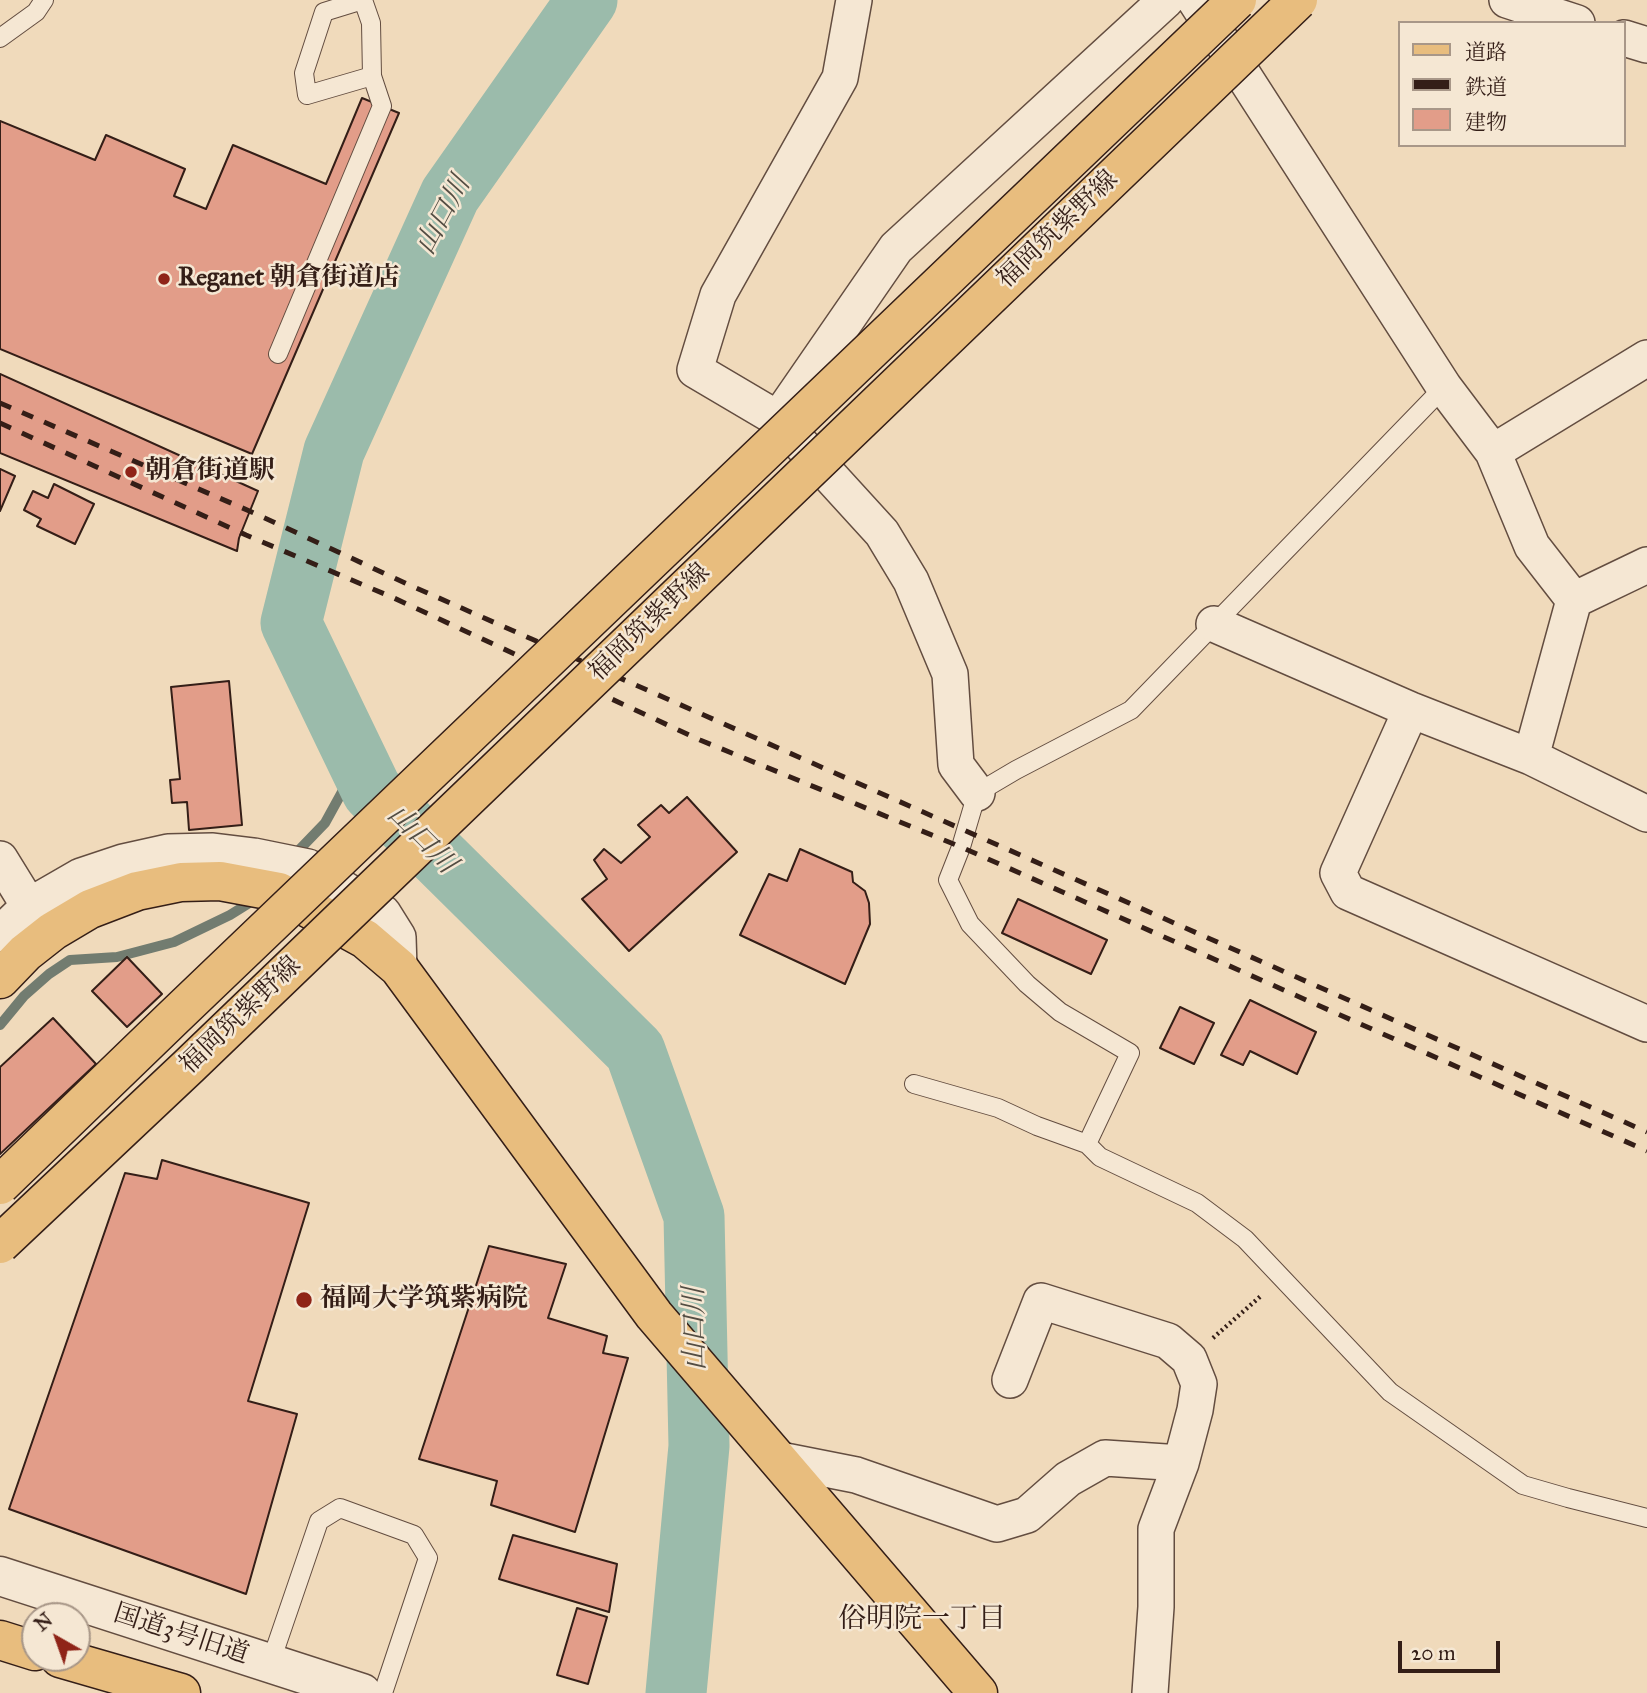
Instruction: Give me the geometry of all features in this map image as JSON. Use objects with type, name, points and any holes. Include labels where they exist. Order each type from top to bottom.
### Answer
[{"type":"main road","name":"福岡筑紫野線","points":[[0,1185],[1237,0]]},
{"type":"main road","name":"福岡筑紫野線","points":[[0,1244],[209,1047],[1298,0]]},
{"type":"main road","points":[[0,979],[25,953],[53,931],[90,909],[137,891],[181,882],[220,881],[279,892],[365,939],[399,968],[654,1315],[978,1693]]},
{"type":"main road","points":[[0,1640],[21,1647]]},
{"type":"main road","points":[[91,1667],[181,1693]]},
{"type":"street","points":[[854,0],[841,78],[718,295],[695,370],[778,419],[882,533],[911,580],[950,674],[956,765],[977,793]]},
{"type":"street","points":[[778,419],[896,248],[1166,0]]},
{"type":"street","points":[[1195,0],[1444,387],[1493,452],[1532,546],[1574,600]]},
{"type":"street","points":[[1507,0],[1571,21]]},
{"type":"street","points":[[1626,39],[1647,45]]},
{"type":"street","points":[[1493,452],[1647,358]]},
{"type":"street","points":[[1531,757],[1574,600],[1647,565]]},
{"type":"street","points":[[1214,624],[1411,710],[1531,757],[1647,814]]},
{"type":"street","points":[[1411,710],[1338,873],[1348,892],[1646,1019]]},
{"type":"street","points":[[0,934],[29,906],[81,876],[123,862],[168,852],[214,852],[254,856],[308,867],[383,914],[398,937],[399,968]]},
{"type":"street","points":[[0,859],[29,906]]},
{"type":"street","points":[[1010,1380],[1041,1301],[1168,1341],[1189,1359],[1199,1384],[1195,1410],[1181,1463],[1156,1529],[1156,1607],[1150,1693]]},
{"type":"street","points":[[773,1452],[856,1475],[996,1524],[1027,1515],[1068,1479],[1105,1458],[1181,1463]]},
{"type":"street","name":"国道3号旧道","points":[[0,1576],[362,1693]]},
{"type":"lane","points":[[0,38],[36,12],[44,0]]},
{"type":"lane","points":[[278,354],[382,106],[372,76],[371,23],[363,0],[324,12],[304,73],[307,95],[372,76]]},
{"type":"lane","points":[[1087,1144],[1130,1053],[1060,1012],[1027,984],[970,924],[948,880],[977,793],[1132,710],[1444,387]]},
{"type":"lane","points":[[914,1084],[998,1108],[1087,1144],[1100,1157],[1197,1203],[1245,1239],[1390,1392],[1523,1485],[1647,1518]]},
{"type":"lane","points":[[270,1664],[319,1521],[340,1508],[414,1535],[428,1558],[383,1693]]},
{"type":"path","points":[[1189,1359],[1282,1278]]},
{"type":"building","name":"Reganet 朝倉街道店","points":[[362,98],[399,113],[252,454],[0,349],[0,121],[95,160],[106,135],[185,169],[174,196],[206,209],[233,145],[326,184]]},
{"type":"building","name":"朝倉街道駅","points":[[0,374],[258,491],[239,538],[237,551],[0,453]]},
{"type":"building","points":[[0,469],[15,476],[0,511]]},
{"type":"building","points":[[54,484],[94,504],[75,544],[37,526],[41,519],[24,510],[33,491],[48,498]]},
{"type":"building","points":[[229,681],[242,825],[189,830],[187,802],[172,803],[170,780],[180,779],[171,687]]},
{"type":"building","points":[[687,797],[737,852],[629,951],[582,899],[607,879],[594,860],[604,849],[621,863],[650,837],[638,825],[661,805],[669,813]]},
{"type":"building","points":[[800,849],[852,872],[853,882],[865,891],[869,903],[870,924],[845,984],[740,935],[769,874],[787,881]]},
{"type":"building","points":[[1018,899],[1107,940],[1091,974],[1002,933]]},
{"type":"building","points":[[127,957],[162,994],[127,1027],[92,991]]},
{"type":"building","points":[[1250,1000],[1316,1032],[1297,1074],[1250,1051],[1243,1065],[1221,1055]]},
{"type":"building","points":[[1180,1007],[1214,1023],[1194,1064],[1160,1048]]},
{"type":"building","points":[[53,1018],[96,1064],[0,1154],[0,1067]]},
{"type":"building","points":[[162,1160],[309,1203],[248,1401],[297,1414],[246,1594],[9,1509],[125,1173],[157,1179]]},
{"type":"building","points":[[489,1246],[566,1264],[548,1318],[607,1336],[603,1353],[628,1358],[575,1532],[491,1505],[497,1481],[419,1459]]},
{"type":"building","points":[[513,1535],[617,1564],[609,1612],[499,1579]]},
{"type":"building","points":[[577,1608],[607,1617],[588,1684],[557,1675]]},
{"type":"waterway","name":"山口川","points":[[587,0],[450,195],[334,451],[291,623],[372,791],[635,1051],[694,1216],[699,1446],[676,1693]]},
{"type":"waterway","points":[[299,850],[325,823],[347,783],[355,756]]},
{"type":"waterway","points":[[0,1025],[24,996],[70,960],[117,957],[174,942],[230,915],[254,900]]},
{"type":"railway","points":[[0,403],[254,513],[405,583],[1647,1132]]},
{"type":"railway","points":[[0,423],[246,535],[394,598],[700,740],[961,847],[1647,1151]]},
{"type":"place","name":"Reganet 朝倉街道店","points":[[164,279]]},
{"type":"place","name":"朝倉街道駅","points":[[131,472]]},
{"type":"place","name":"福岡大学筑紫病院","points":[[304,1300]]},
{"type":"district","name":"俗明院一丁目","points":[[922,1620]]}]
